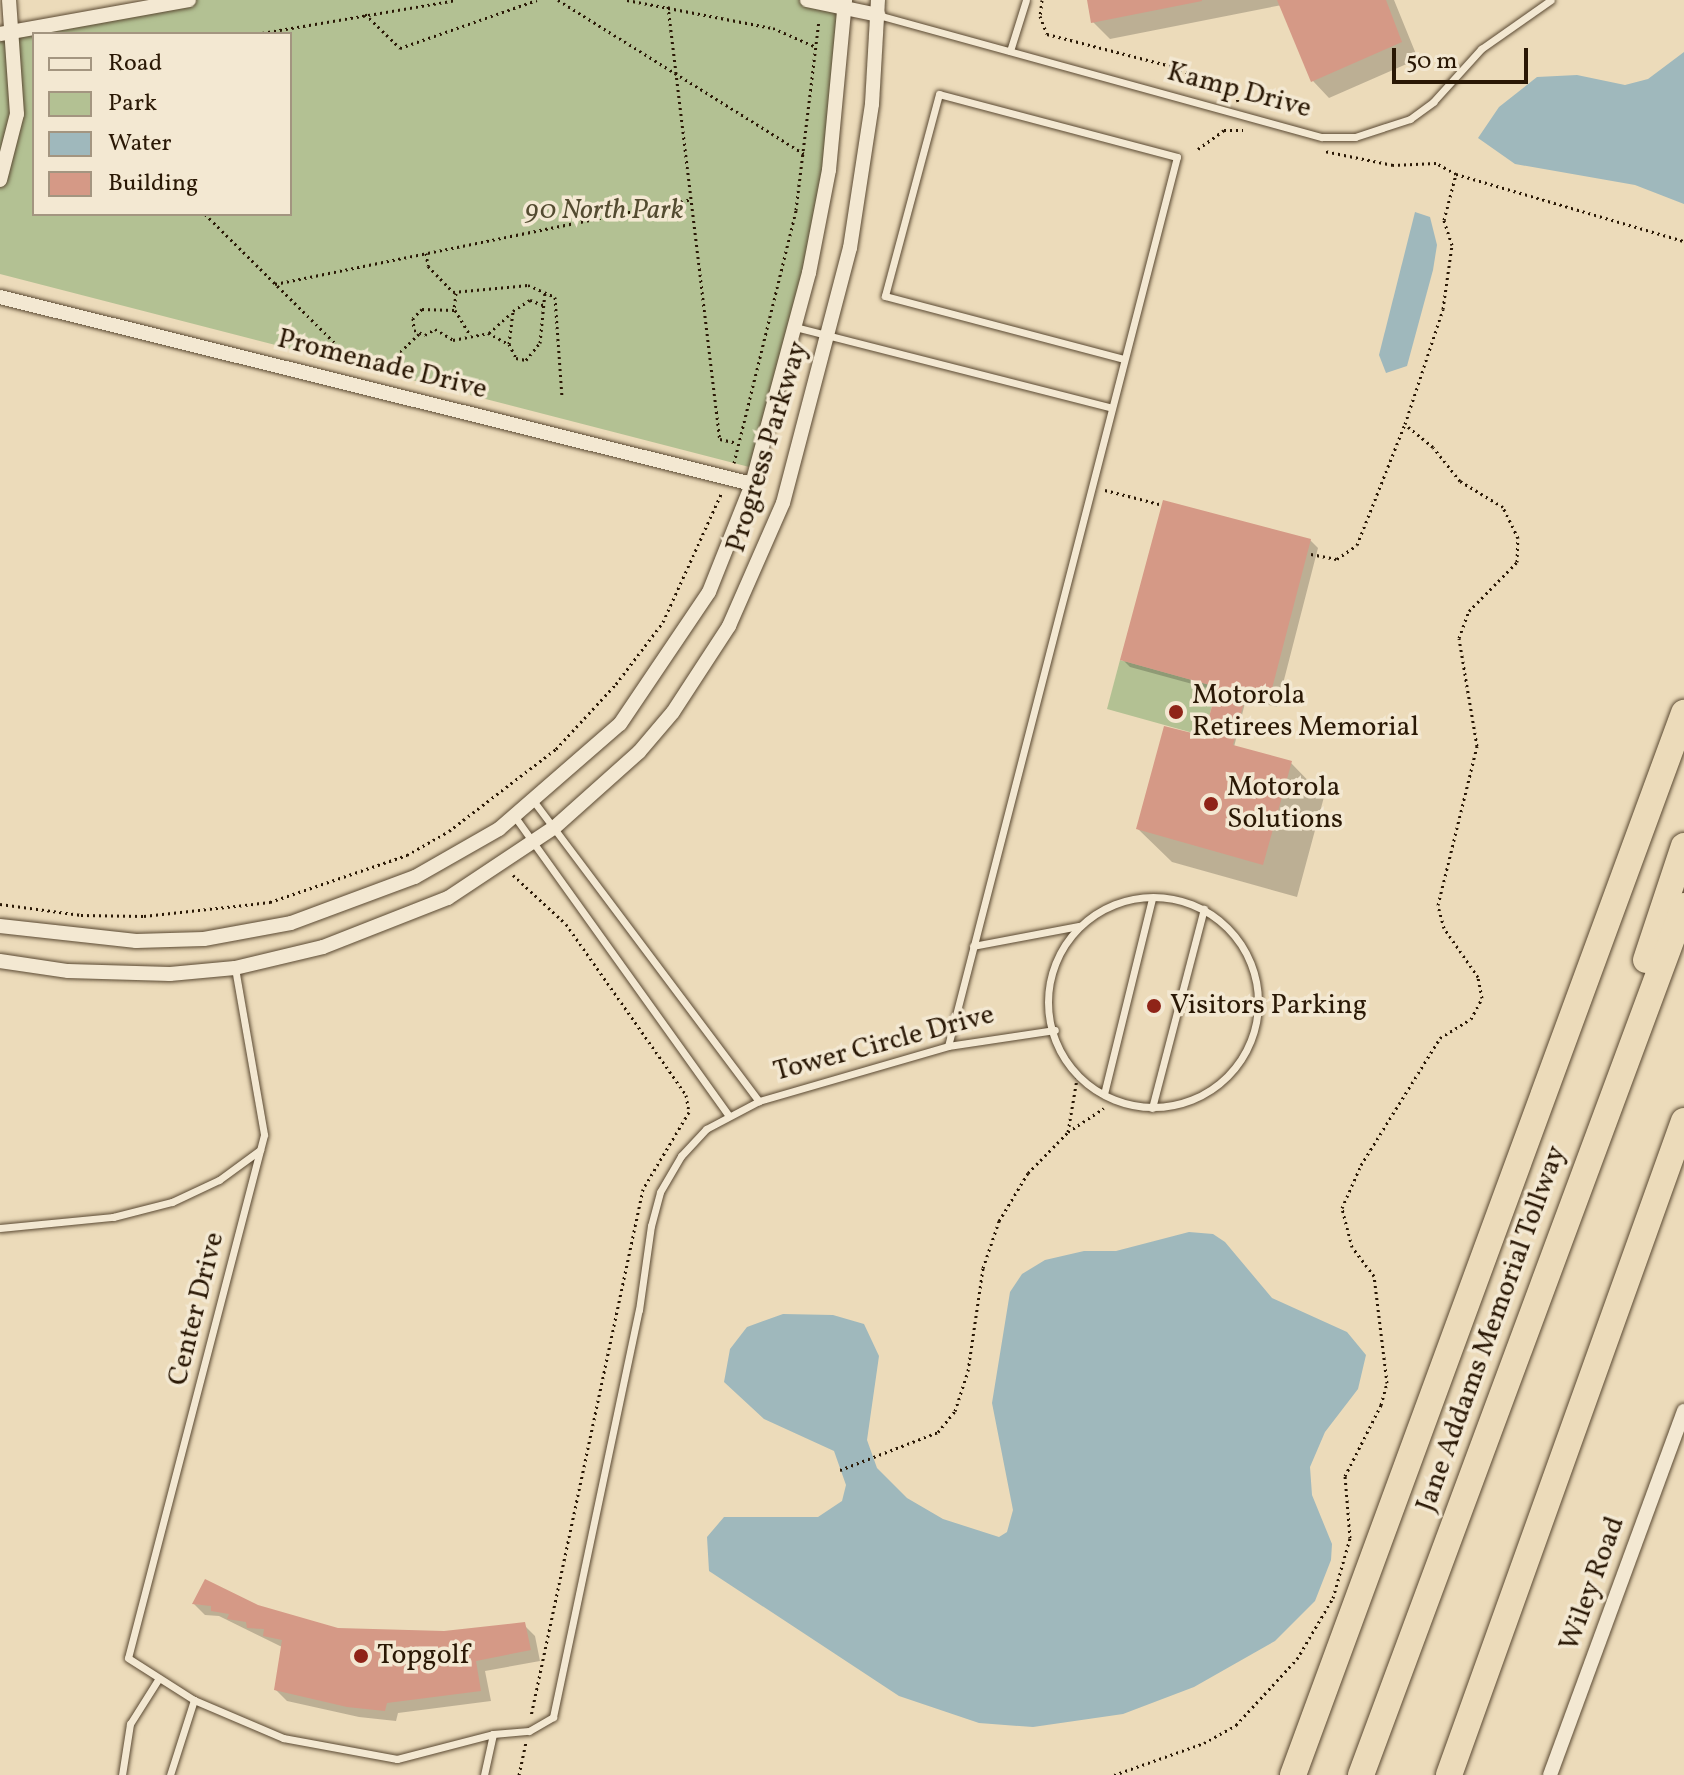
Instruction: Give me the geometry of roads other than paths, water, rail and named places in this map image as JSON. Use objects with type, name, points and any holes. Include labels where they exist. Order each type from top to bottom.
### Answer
[{"type":"highway","points":[[1293,1775],[1684,713]]},
{"type":"highway","points":[[1486,1438],[1684,846]]},
{"type":"highway","name":"Jane Addams Memorial Tollway","points":[[1361,1775],[1684,906]]},
{"type":"highway","points":[[1449,1775],[1684,1121]]},
{"type":"street","points":[[0,180],[17,114],[6,33],[9,0]]},
{"type":"street","points":[[6,33],[189,0]]},
{"type":"street","points":[[814,1],[878,7]]},
{"type":"street","name":"Progress Parkway","points":[[0,926],[136,941],[204,939],[291,923],[415,877],[515,817],[535,803],[620,724],[657,676],[709,592],[752,484],[795,327],[829,170],[845,4]]},
{"type":"street","name":"Progress Parkway","points":[[0,961],[68,971],[170,974],[235,968],[323,947],[448,898],[555,827],[639,752],[673,712],[729,626],[783,503],[830,336],[863,175],[878,7]]},
{"type":"street","name":"Promenade Drive","points":[[0,297],[752,484]]},
{"type":"street","name":"Wiley Road","points":[[1550,1775],[1684,1411]]},
{"type":"lane","points":[[1010,51],[1026,0]]},
{"type":"lane","name":"Kamp Drive","points":[[878,7],[1010,51],[1322,137],[1383,132],[1433,102],[1481,49],[1551,0]]},
{"type":"lane","points":[[948,1046],[1110,407],[1123,359],[1177,157],[939,94],[885,296],[1123,359]]},
{"type":"lane","points":[[795,327],[1110,407]]},
{"type":"lane","points":[[535,803],[759,1101]]},
{"type":"lane","points":[[515,817],[728,1115]]},
{"type":"lane","points":[[1104,1094],[1152,898]]},
{"type":"lane","points":[[1152,898],[1171,898],[1204,909],[1231,931],[1250,960],[1258,994],[1255,1029],[1241,1061],[1217,1086],[1186,1103],[1152,1108],[1104,1094],[1061,1054],[1048,995],[1056,960],[1079,926],[1103,909],[1152,898]]},
{"type":"lane","points":[[1152,1108],[1204,909]]},
{"type":"lane","points":[[973,946],[1079,926]]},
{"type":"lane","name":"Center Drive","points":[[128,1658],[260,1150],[262,1111],[235,968]]},
{"type":"lane","name":"Tower Circle Drive","points":[[128,1658],[194,1700],[283,1738],[397,1759],[493,1734],[529,1731],[553,1717],[660,1192],[681,1156],[728,1115],[759,1101],[948,1046],[1055,1030]]},
{"type":"lane","points":[[0,1228],[113,1217],[172,1202],[219,1180],[260,1150]]},
{"type":"lane","points":[[122,1775],[130,1724],[159,1678]]},
{"type":"lane","points":[[170,1775],[194,1700]]},
{"type":"lane","points":[[484,1775],[493,1734]]},
{"type":"water","points":[[1684,52],[1684,204],[1635,185],[1515,164],[1478,138],[1499,107],[1537,77],[1577,75],[1625,85],[1648,79]]},
{"type":"water","points":[[1415,212],[1430,217],[1437,245],[1433,270],[1407,366],[1386,373],[1379,355]]},
{"type":"water","points":[[1189,1232],[1213,1234],[1225,1242],[1272,1298],[1347,1332],[1366,1355],[1358,1389],[1325,1432],[1310,1467],[1312,1495],[1332,1544],[1331,1560],[1315,1601],[1275,1641],[1194,1687],[1123,1714],[1033,1727],[979,1723],[899,1696],[709,1571],[707,1537],[724,1517],[818,1517],[842,1501],[846,1485],[834,1451],[764,1419],[724,1382],[730,1349],[747,1327],[783,1314],[833,1315],[864,1324],[879,1356],[867,1440],[877,1468],[907,1498],[943,1519],[999,1537],[1007,1532],[1013,1510],[992,1403],[1010,1292],[1022,1274],[1045,1260],[1084,1251],[1116,1251]]},
{"type":"place","name":"Motorola Retirees Memorial","points":[[1176,712]]},
{"type":"place","name":"Motorola Solutions","points":[[1211,804]]},
{"type":"place","name":"Visitors Parking","points":[[1154,1006]]},
{"type":"place","name":"Topgolf","points":[[361,1656]]},
{"type":"park label","name":"90 North Park","points":[[604,211]]}]
